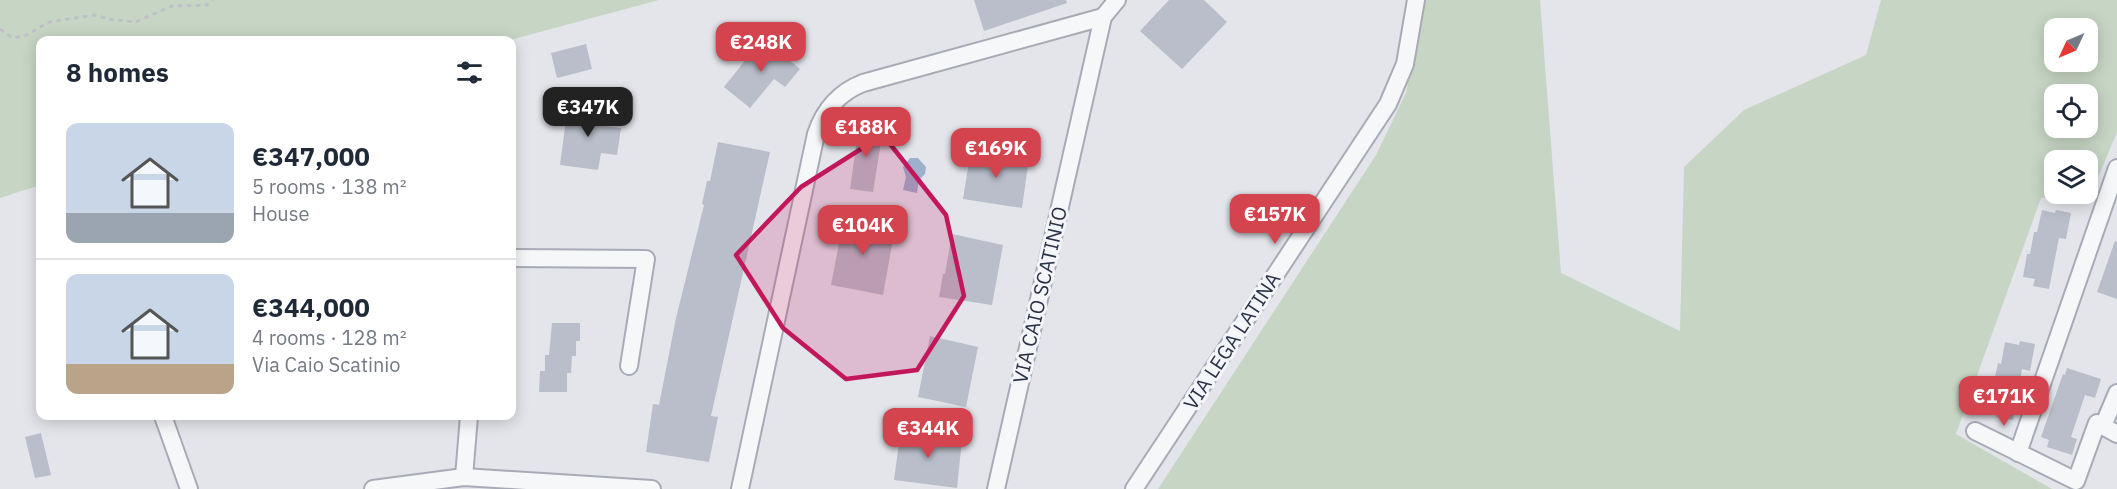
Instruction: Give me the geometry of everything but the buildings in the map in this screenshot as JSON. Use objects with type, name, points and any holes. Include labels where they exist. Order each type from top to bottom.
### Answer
[{"type":"street","points":[[740,489],[816,134],[829,108],[845,92],[863,83],[1103,16],[1118,0]]},
{"type":"street","name":"VIA LEGA LATINA","points":[[1134,489],[1388,104],[1405,64],[1416,0]]},
{"type":"street","name":"VIA CAIO SCATINIO","points":[[996,489],[1103,16]]},
{"type":"street","points":[[2018,453],[2117,168]]},
{"type":"street","points":[[516,258],[646,259],[629,366]]},
{"type":"street","points":[[1975,431],[2076,481],[2097,423],[2110,430],[2117,393]]},
{"type":"street","points":[[164,420],[189,489]]},
{"type":"street","points":[[464,477],[469,420]]},
{"type":"street","points":[[373,489],[464,477],[652,489]]},
{"type":"path","points":[[0,29],[11,37],[23,37],[49,22],[95,15],[135,22],[172,6],[207,5],[213,0]]},
{"type":"highlighted area","points":[[883,135],[946,215],[964,296],[917,370],[846,379],[783,328],[736,255],[801,187]]},
{"type":"green space","points":[[0,0],[659,0],[516,38],[516,36],[36,36],[36,186],[0,198]]},
{"type":"green space","points":[[1423,0],[1540,0],[1561,273],[1680,331],[1684,167],[1744,110],[1866,55],[1881,0],[2117,0],[2117,132],[2098,178],[2098,150],[2044,150],[2044,198],[2041,198],[1956,434],[2052,489],[1158,489],[1376,155],[1406,93]]},
{"type":"water","points":[[910,158],[918,158],[926,167],[925,174],[919,180],[917,193],[903,190],[906,177],[903,167]]}]
